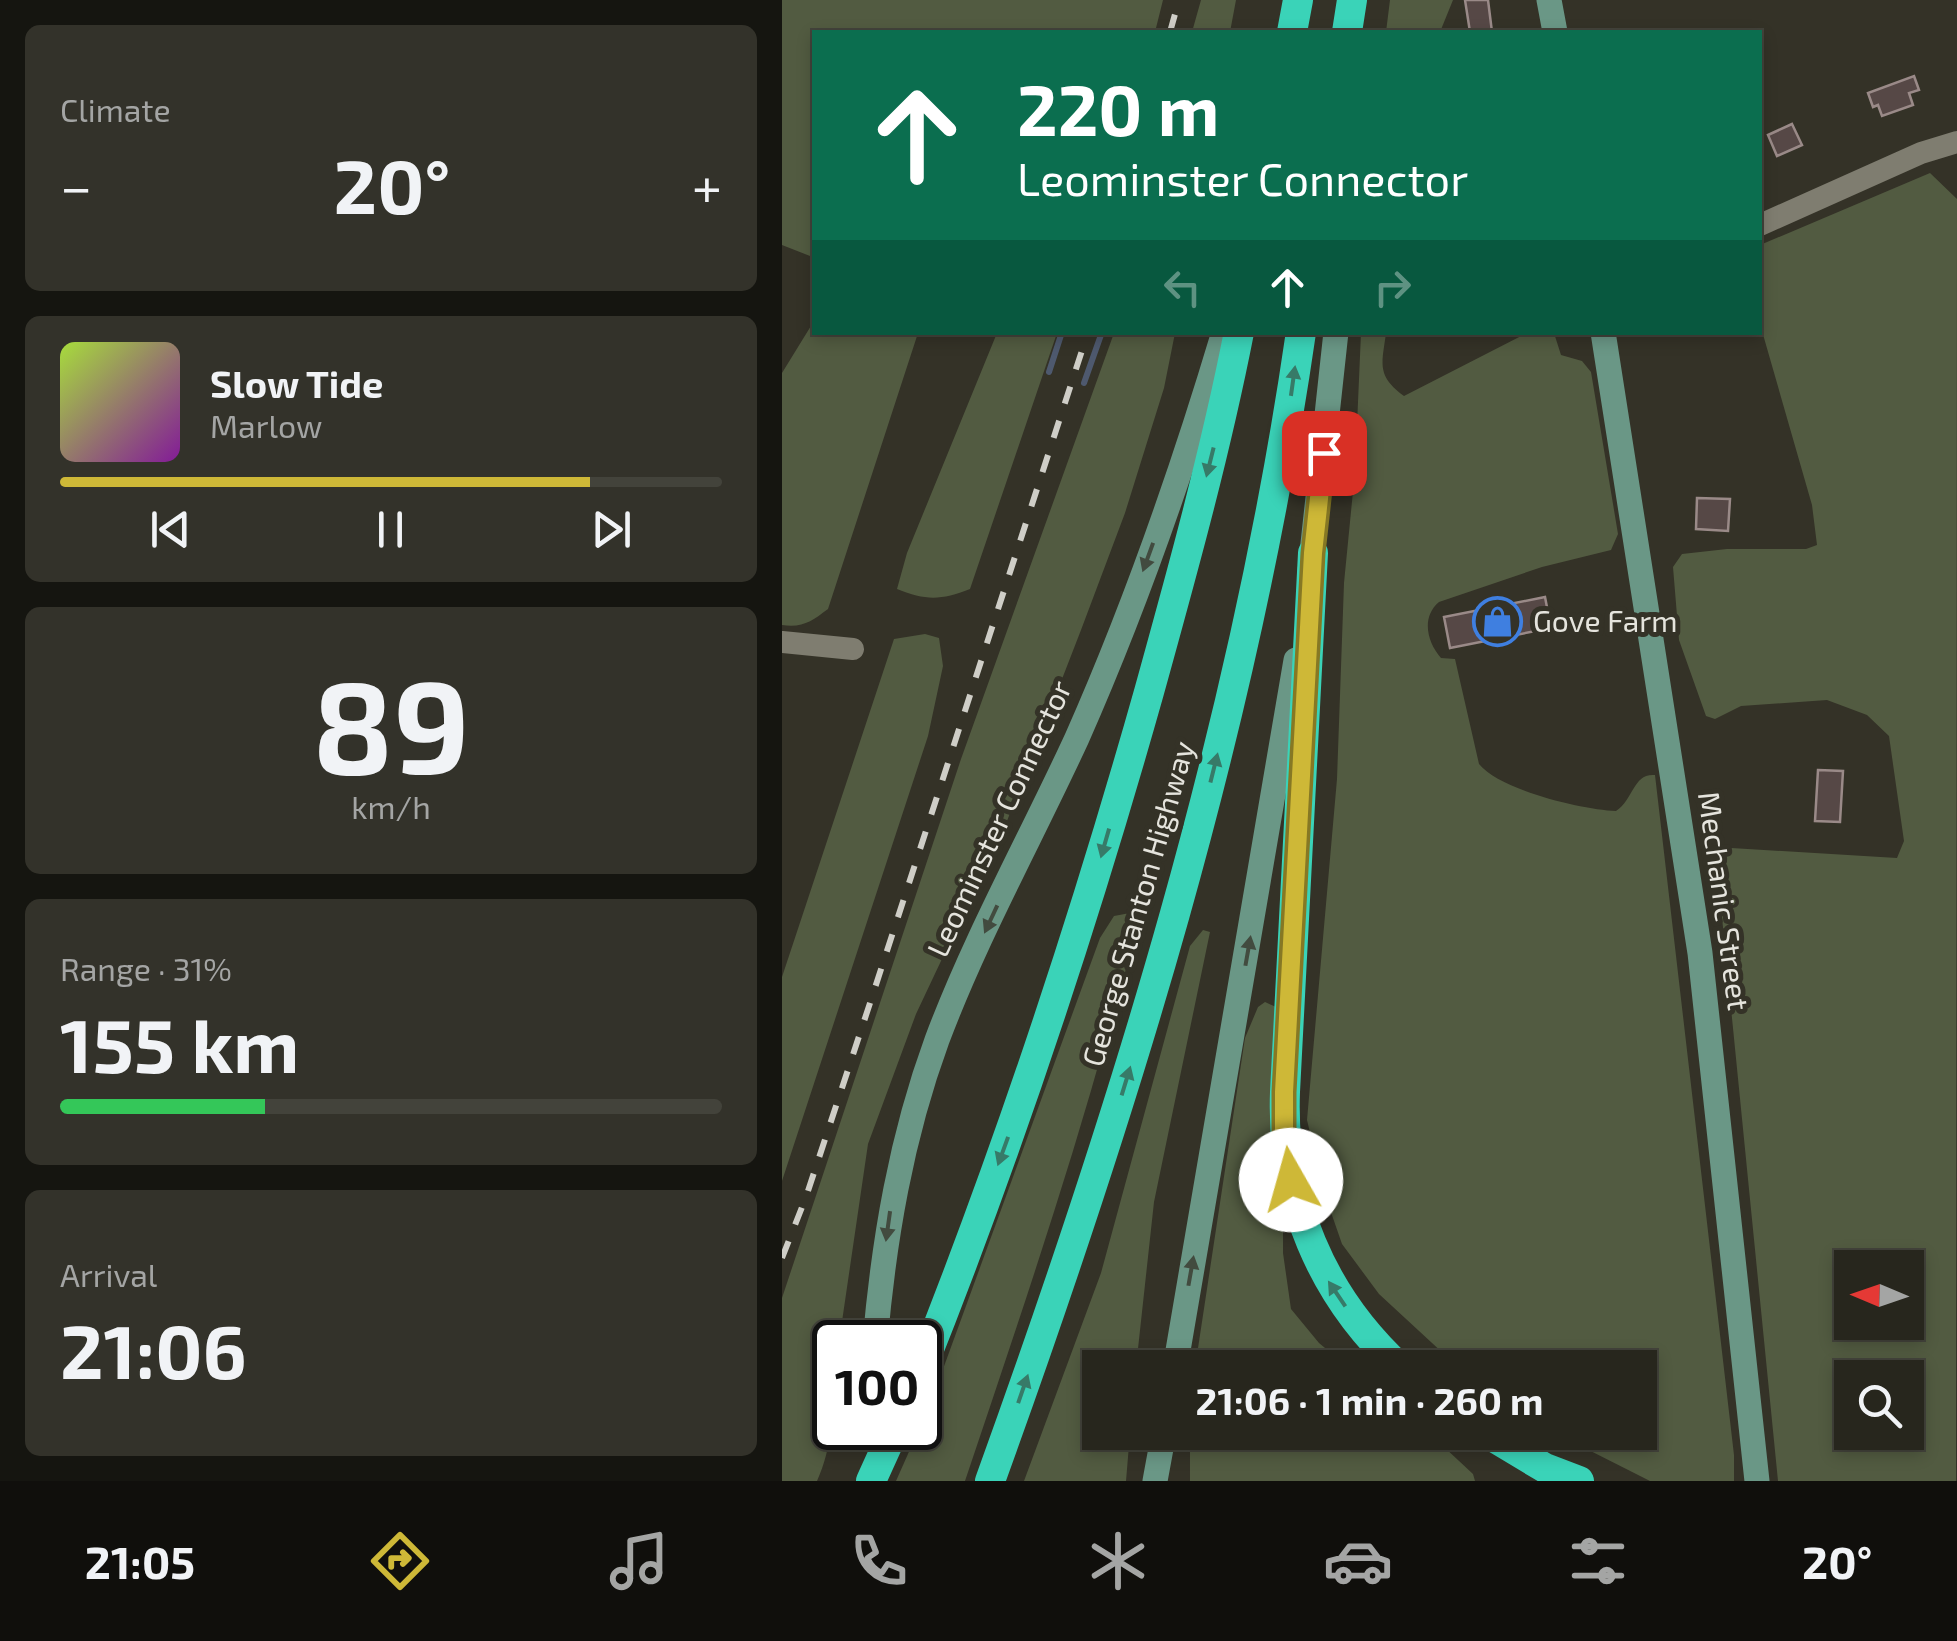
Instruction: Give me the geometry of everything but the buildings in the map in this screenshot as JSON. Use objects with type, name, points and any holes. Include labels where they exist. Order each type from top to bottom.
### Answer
[{"type":"highway","points":[[1292,30],[1298,0]]},
{"type":"highway","points":[[1347,30],[1353,0]]},
{"type":"highway","name":"George Stanton Highway","points":[[939,1320],[1036,1058],[1094,881],[1190,545],[1238,335]]},
{"type":"highway","name":"George Stanton Highway","points":[[990,1481],[1101,1164],[1215,766],[1268,528],[1300,335]]},
{"type":"highway","points":[[1313,553],[1284,1092],[1286,1158],[1300,1216],[1329,1282],[1382,1350]]},
{"type":"highway","points":[[871,1481],[885,1450]]},
{"type":"highway","points":[[1515,1450],[1578,1481]]},
{"type":"main road","points":[[1353,0],[1355,30]]},
{"type":"main road","points":[[1549,0],[1555,30]]},
{"type":"main road","name":"Leominster Connector","points":[[877,1320],[890,1208],[916,1102],[937,1039],[1106,667],[1160,523],[1223,335]]},
{"type":"main road","points":[[1178,1350],[1313,553],[1336,335]]},
{"type":"main road","name":"Mechanic Street","points":[[1604,335],[1700,953],[1756,1481]]},
{"type":"main road","points":[[877,1450],[879,1481]]},
{"type":"main road","points":[[1156,1481],[1161,1450]]},
{"type":"street","points":[[1762,224],[1956,142]]},
{"type":"street","points":[[782,642],[853,649]]},
{"type":"green space","points":[[782,0],[1163,0],[1156,30],[812,30],[812,260],[782,245]]},
{"type":"green space","points":[[1201,0],[1236,0],[1230,30],[1193,30]]},
{"type":"green space","points":[[1390,0],[1453,0],[1441,30],[1386,30]]},
{"type":"green space","points":[[1930,173],[1957,199],[1956,1481],[1778,1481],[1715,847],[1897,858],[1904,841],[1889,736],[1867,715],[1827,700],[1741,706],[1715,719],[1706,716],[1679,640],[1673,567],[1682,554],[1727,549],[1806,549],[1817,545],[1812,505],[1762,331],[1762,244]]},
{"type":"green space","points":[[812,324],[812,335],[917,335],[828,609],[807,623],[796,625],[782,625],[782,373]]},
{"type":"green space","points":[[996,335],[1056,335],[970,589],[934,598],[897,589],[907,553]]},
{"type":"green space","points":[[1113,335],[1175,335],[1164,388],[1125,513],[1081,630],[1007,821],[916,1014],[868,1144],[842,1320],[812,1320],[812,1450],[827,1450],[817,1481],[782,1481],[782,1298],[961,759]]},
{"type":"green space","points":[[1361,335],[1386,335],[1385,375],[1404,396],[1523,335],[1555,335],[1561,355],[1582,361],[1591,372],[1618,534],[1611,550],[1542,567],[1439,602],[1430,615],[1428,630],[1441,658],[1455,659],[1479,764],[1504,782],[1543,797],[1616,811],[1642,778],[1655,775],[1734,1481],[1650,1481],[1589,1450],[1657,1450],[1657,1350],[1440,1350],[1379,1294],[1342,1244],[1325,1195],[1307,1120],[1337,779],[1344,583],[1355,471]]},
{"type":"green space","points":[[925,634],[939,638],[943,666],[928,736],[782,1181],[782,977],[894,639]]},
{"type":"green space","points":[[1130,913],[1132,925],[1121,988],[1040,1257],[965,1481],[896,1481],[910,1450],[942,1450],[942,1372],[1100,938],[1114,916]]},
{"type":"green space","points":[[1203,930],[1210,932],[1154,1202],[1138,1350],[1082,1350],[1082,1450],[1129,1450],[1126,1481],[1024,1481],[1101,1273],[1190,946]]},
{"type":"green space","points":[[1265,1002],[1276,1007],[1274,1164],[1283,1210],[1283,1253],[1291,1309],[1327,1350],[1198,1350],[1245,1038],[1258,1007]]},
{"type":"green space","points":[[1190,1450],[1447,1450],[1473,1474],[1475,1481],[1190,1481]]},
{"type":"waterway","points":[[1049,372],[1061,335]]},
{"type":"waterway","points":[[1084,383],[1101,335]]},
{"type":"railway","points":[[1171,30],[1179,0]]},
{"type":"railway","points":[[782,1258],[806,1197],[1087,335]]},
{"type":"place","name":"Gove Farm","points":[[1498,622]]},
{"type":"route","points":[[1291,1180],[1284,1136],[1284,1092],[1313,553],[1324,453]]}]
